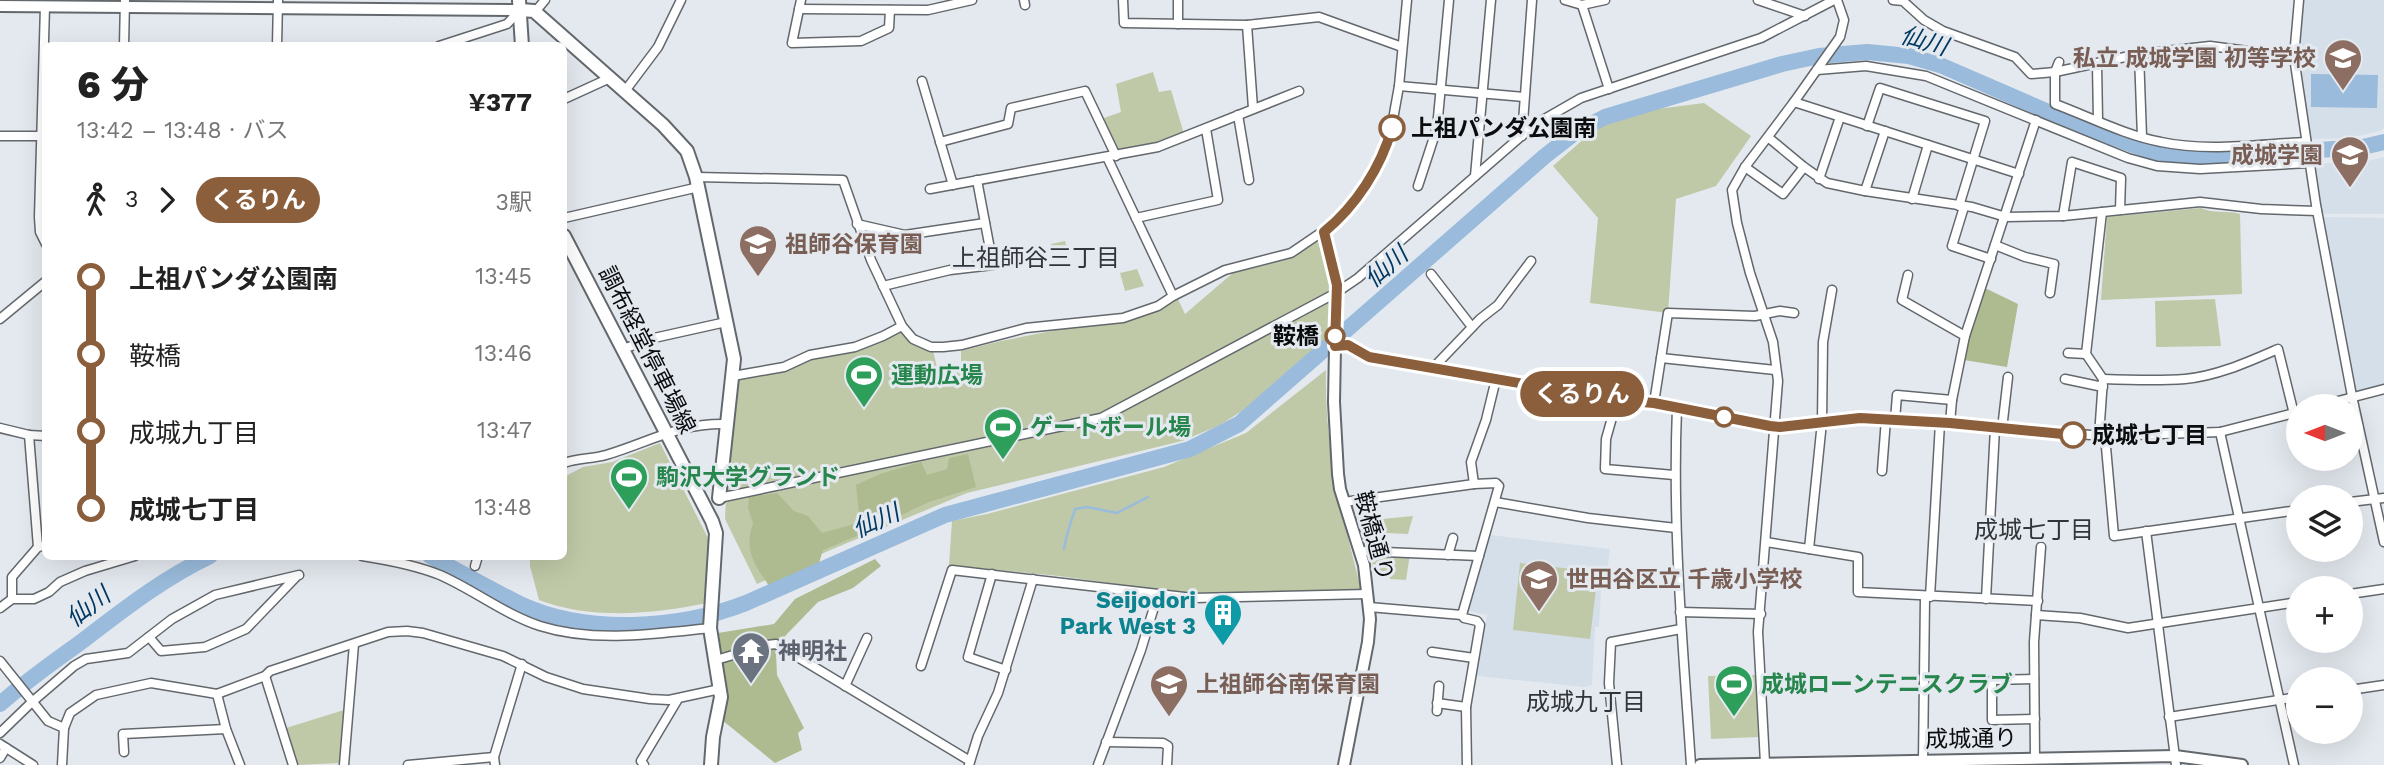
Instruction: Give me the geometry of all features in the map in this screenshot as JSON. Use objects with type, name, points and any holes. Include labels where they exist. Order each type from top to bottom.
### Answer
[{"type":"main road","points":[[523,42],[519,5],[535,12],[625,91],[683,145],[690,158],[698,182],[734,359],[719,498]]},
{"type":"main road","name":"調布経堂停車場線","points":[[567,242],[715,528],[710,626]]},
{"type":"main road","points":[[710,626],[720,689],[711,765]]},
{"type":"street","points":[[535,12],[545,0]]},
{"type":"street","points":[[625,91],[658,47],[681,0]]},
{"type":"street","points":[[909,0],[909,10]]},
{"type":"street","points":[[890,10],[889,28],[861,41],[792,43],[800,5],[928,10],[972,0]]},
{"type":"street","points":[[1123,0],[1124,23],[1247,25],[1319,17],[1402,47]]},
{"type":"street","points":[[1178,0],[1178,24]]},
{"type":"street","points":[[567,217],[698,182],[843,180],[857,224],[883,286],[902,326],[913,339],[931,347],[943,347],[962,345],[1026,328],[1123,318],[1158,306],[1225,270],[1291,253],[1338,221],[1379,164],[1393,122],[1407,0]]},
{"type":"street","points":[[1418,186],[1437,128],[1449,0]]},
{"type":"street","points":[[1475,176],[1491,0]]},
{"type":"street","points":[[1522,136],[1532,0]]},
{"type":"street","points":[[1565,0],[1585,3],[1605,0]]},
{"type":"street","points":[[1758,0],[1805,16]]},
{"type":"street","points":[[719,498],[1101,418],[1336,293],[1368,270],[1445,205],[1544,117],[1564,106],[1609,89],[1761,38],[1835,0],[1844,25],[1834,46],[1733,185],[1732,196],[1749,273],[1773,342],[1778,381],[1759,659],[1765,763]]},
{"type":"street","points":[[1893,0],[1904,1],[1924,20],[1943,31],[2015,57],[2031,74],[2055,72],[2139,54],[2210,46],[2294,57]]},
{"type":"street","points":[[2299,0],[2294,57],[2317,211],[2352,394]]},
{"type":"street","points":[[124,42],[125,3]]},
{"type":"street","points":[[0,6],[125,3],[519,5]]},
{"type":"street","points":[[1585,3],[1609,89]]},
{"type":"street","points":[[277,42],[278,4]]},
{"type":"street","points":[[451,42],[507,24],[519,5]]},
{"type":"street","points":[[45,6],[45,42]]},
{"type":"street","points":[[1247,25],[1252,108]]},
{"type":"street","points":[[2139,54],[2142,137]]},
{"type":"street","points":[[2059,62],[2055,72],[2055,104],[2142,137],[2202,147],[2306,143]]},
{"type":"street","points":[[2097,64],[2098,120]]},
{"type":"street","points":[[1819,67],[1866,66],[1926,76],[2128,158],[2157,166],[2200,169],[2309,162]]},
{"type":"street","points":[[567,98],[610,78]]},
{"type":"street","points":[[922,81],[953,185]]},
{"type":"street","points":[[1399,86],[1524,97]]},
{"type":"street","points":[[1867,126],[1880,88],[1985,121],[1952,246],[1991,258]]},
{"type":"street","points":[[940,142],[1008,124],[1011,108],[1085,91],[1136,218],[1173,296]]},
{"type":"street","points":[[930,189],[1158,147],[1298,91]]},
{"type":"street","points":[[1794,102],[2019,174]]},
{"type":"street","points":[[1238,116],[1249,180]]},
{"type":"street","points":[[1819,178],[1840,117]]},
{"type":"street","points":[[1950,423],[1965,337],[2036,120]]},
{"type":"street","points":[[1136,218],[1218,200],[1206,129]]},
{"type":"street","points":[[1865,191],[1885,131]]},
{"type":"street","points":[[0,136],[42,136]]},
{"type":"street","points":[[1769,138],[1827,183],[1961,206],[2006,217],[2063,216],[2200,202],[2261,209],[2317,211]]},
{"type":"street","points":[[1912,199],[1928,145]]},
{"type":"street","points":[[2063,216],[2072,162],[2120,178],[2120,210]]},
{"type":"street","points":[[1745,167],[1783,194],[1804,167]]},
{"type":"street","points":[[42,168],[39,217],[42,236]]},
{"type":"street","points":[[883,286],[950,270],[993,265],[977,180]]},
{"type":"street","points":[[2102,212],[2085,354],[2103,383],[2102,436],[2114,536],[2286,512]]},
{"type":"street","points":[[857,224],[905,235],[985,223]]},
{"type":"street","points":[[1324,232],[1337,285],[1336,293]]},
{"type":"street","points":[[1996,245],[2025,257],[2054,264],[2050,293]]},
{"type":"street","points":[[1433,368],[1472,327],[1498,305],[1531,261]]},
{"type":"street","points":[[1431,274],[1472,327]]},
{"type":"street","points":[[1909,275],[1902,300],[1965,337]]},
{"type":"street","points":[[0,319],[42,284]]},
{"type":"street","points":[[1809,549],[1822,422],[1823,342],[1832,290]]},
{"type":"street","name":"鞍橋通り","points":[[1336,293],[1334,423],[1338,474],[1343,502],[1361,551],[1369,607],[1368,642],[1344,765]]},
{"type":"street","points":[[1654,403],[1668,313],[1763,316],[1780,311],[1794,313]]},
{"type":"street","points":[[623,349],[654,338],[726,322]]},
{"type":"street","points":[[733,376],[784,367],[810,355],[855,347],[883,337],[902,326]]},
{"type":"street","points":[[1334,354],[1349,346]]},
{"type":"street","points":[[1334,354],[1349,346]]},
{"type":"street","points":[[1349,346],[1369,357],[1410,365],[1617,400],[1654,403],[1776,427],[1860,418],[2102,436],[2220,432],[2286,416]]},
{"type":"street","points":[[2065,379],[2103,383],[2206,375],[2243,364],[2278,349],[2291,394]]},
{"type":"street","points":[[2068,353],[2085,354]]},
{"type":"street","points":[[1661,358],[1775,370]]},
{"type":"street","points":[[1986,599],[1998,429],[2008,377]]},
{"type":"street","points":[[1474,484],[1471,462],[1496,379]]},
{"type":"street","points":[[2361,394],[2384,389]]},
{"type":"street","points":[[1882,471],[1890,419],[1897,395],[1952,400]]},
{"type":"street","points":[[1617,400],[1606,439],[1605,469],[1674,475]]},
{"type":"street","points":[[1677,408],[1674,475],[1676,527],[1691,765]]},
{"type":"street","points":[[1923,761],[1928,597],[1940,423]]},
{"type":"street","points":[[567,462],[603,456],[680,428],[726,424]]},
{"type":"street","points":[[0,428],[42,436]]},
{"type":"street","points":[[2220,432],[2294,765]]},
{"type":"street","points":[[12,599],[12,578],[42,546],[29,435]]},
{"type":"street","points":[[2363,438],[2379,498],[2384,542]]},
{"type":"street","points":[[1343,502],[1496,483],[1499,486],[1462,615]]},
{"type":"street","points":[[1494,502],[1588,518],[1676,527]]},
{"type":"street","points":[[2146,531],[2175,760]]},
{"type":"street","points":[[1448,555],[1453,538]]},
{"type":"street","points":[[1766,542],[1858,557],[1858,592],[2038,601]]},
{"type":"street","points":[[2035,759],[2034,679],[2041,547]]},
{"type":"street","points":[[1361,551],[1479,556]]},
{"type":"street","points":[[0,608],[12,599],[34,599],[49,592],[60,582],[122,560]]},
{"type":"street","points":[[384,560],[412,565],[439,575],[524,620],[559,631],[581,634],[654,634],[710,626]]},
{"type":"street","points":[[475,566],[477,560]]},
{"type":"street","points":[[921,666],[952,570],[1193,598],[1368,594]]},
{"type":"street","points":[[992,574],[968,657],[1006,670]]},
{"type":"street","points":[[0,733],[32,702],[86,659],[128,653],[172,619],[215,595],[299,575],[246,629],[205,647],[161,651],[149,637]]},
{"type":"street","points":[[716,660],[776,644],[969,763],[1006,670],[1033,579]]},
{"type":"street","points":[[2363,592],[2384,589]]},
{"type":"street","points":[[1098,765],[1141,650],[1158,594]]},
{"type":"street","points":[[2036,615],[2080,618],[2128,628],[2286,604]]},
{"type":"street","points":[[1369,607],[1462,615],[1480,625],[1466,707],[1467,765]]},
{"type":"street","points":[[1680,612],[1761,614]]},
{"type":"street","points":[[1617,765],[1609,683],[1611,642],[1681,629]]},
{"type":"street","points":[[62,765],[64,727],[70,713],[96,695],[150,683],[217,694],[265,676],[270,671],[388,632],[418,632],[503,656],[546,677],[583,689],[650,699],[678,699],[720,689]]},
{"type":"street","points":[[845,686],[867,638]]},
{"type":"street","points":[[344,765],[354,644]]},
{"type":"street","points":[[1432,652],[1474,658]]},
{"type":"street","points":[[0,661],[48,721],[64,727]]},
{"type":"street","points":[[408,765],[495,761],[522,664]]},
{"type":"street","points":[[265,676],[293,765]]},
{"type":"street","points":[[2034,679],[1992,680],[1992,720],[2035,719]]},
{"type":"street","points":[[2363,688],[2384,685]]},
{"type":"street","points":[[1439,686],[1437,707],[1466,707]]},
{"type":"street","points":[[217,694],[226,729],[240,765]]},
{"type":"street","points":[[644,765],[641,761],[678,699]]},
{"type":"street","points":[[2169,717],[2286,699]]},
{"type":"street","points":[[124,752],[123,734],[226,729]]},
{"type":"street","points":[[1106,742],[1164,743],[1168,746],[1167,765]]},
{"type":"street","points":[[0,758],[3,746],[33,765]]},
{"type":"street","name":"成城通り","points":[[1700,765],[2035,759],[2175,760],[2242,765]]},
{"type":"shaded area","name":"私立 成城学園 初等学校","points":[[2301,0],[2384,0],[2384,128],[2380,131],[2349,138],[2309,139],[2297,55]]},
{"type":"shaded area","name":"成城学園","points":[[2384,157],[2384,214],[2321,214],[2312,164],[2368,161]]},
{"type":"shaded area","points":[[2322,217],[2384,218],[2384,385],[2356,391]]},
{"type":"shaded area","name":"世田谷区立 千歳小学校","points":[[1490,535],[1610,549],[1607,574],[1602,574],[1599,627],[1595,627],[1592,685],[1585,687],[1477,676],[1487,615],[1468,611]]},
{"type":"green space","points":[[1153,72],[1159,92],[1171,90],[1184,134],[1157,145],[1117,152],[1101,119],[1121,112],[1116,84]]},
{"type":"green space","points":[[1704,103],[1751,136],[1716,186],[1676,199],[1668,313],[1590,303],[1598,218],[1553,166],[1611,115]]},
{"type":"green space","points":[[2201,208],[2240,214],[2242,294],[2101,300],[2107,217]]},
{"type":"green space","points":[[1320,238],[1330,279],[1331,333],[1245,409],[1220,425],[1182,441],[967,493],[757,584],[725,519],[729,437],[736,381],[900,330],[933,350],[938,372],[961,368],[961,351],[1092,323],[1128,321],[1177,297],[1185,314],[1234,272],[1295,256]]},
{"type":"green space","points":[[1065,241],[1069,255],[1054,258],[1051,244]]},
{"type":"green space","points":[[1137,269],[1144,286],[1125,291],[1120,273]]},
{"type":"green space","points":[[1987,289],[2018,304],[2007,367],[1964,360],[1982,290]]},
{"type":"green space","points":[[2215,299],[2221,346],[2156,347],[2155,301]]},
{"type":"green space","points":[[1326,370],[1331,454],[1361,589],[1195,595],[1059,576],[949,565],[952,521],[1164,467],[1246,433]]},
{"type":"green space","name":"駒沢大学グランド","points":[[660,443],[711,544],[707,603],[666,610],[601,613],[539,600],[530,560],[567,560],[567,475],[583,467],[612,462]]},
{"type":"green space","points":[[968,454],[976,487],[929,502],[823,550],[819,563],[771,589],[756,566],[749,542],[753,523],[748,508],[749,497],[777,493],[794,511],[808,516],[822,533],[854,524],[859,513],[856,485],[880,474],[921,462],[927,475],[947,469],[949,458]]},
{"type":"green space","points":[[1413,516],[1408,534],[1387,533],[1388,547],[1384,547],[1382,519]]},
{"type":"green space","points":[[1370,552],[1410,554],[1406,580],[1390,579],[1390,573],[1374,572]]},
{"type":"green space","points":[[875,559],[881,566],[853,588],[818,602],[786,635],[776,653],[777,675],[804,728],[798,733],[802,750],[775,763],[722,720],[718,633],[774,624],[795,599]]},
{"type":"green space","points":[[1520,563],[1598,572],[1590,639],[1513,630]]},
{"type":"green space","name":"成城ローンテニスクラブ","points":[[1756,675],[1758,737],[1711,739],[1708,676]]},
{"type":"green space","points":[[344,710],[340,763],[297,765],[286,728]]},
{"type":"water","points":[[2311,74],[2378,75],[2377,108],[2311,107]]},
{"type":"waterway","name":"仙川","points":[[438,560],[520,604],[546,614],[603,624],[663,623],[720,612],[746,603],[945,515],[1190,449],[1239,424],[1545,156],[1576,132],[1605,117],[1782,64],[1819,56],[1867,52],[1909,56],[1940,65],[2083,127],[2158,154],[2203,158],[2363,147],[2384,142]]},
{"type":"waterway","points":[[1064,549],[1075,509],[1087,507],[1117,513],[1148,497]]},
{"type":"waterway","name":"仙川","points":[[0,704],[143,596],[203,560]]},
{"type":"bus line","name":"くるりん","points":[[1392,128],[1379,164],[1338,221],[1324,232],[1337,285],[1335,346],[1348,345],[1369,357],[1617,400],[1654,403],[1770,426],[1860,418],[1950,423],[2073,435]]},
{"type":"place","name":"私立 成城学園 初等学校","points":[[2343,92]]},
{"type":"place","name":"上祖パンダ公園南","points":[[1392,128]]},
{"type":"place","name":"成城学園","points":[[2350,189]]},
{"type":"place","name":"祖師谷保育園","points":[[758,278]]},
{"type":"place","name":"鞍橋","points":[[1335,336]]},
{"type":"place","name":"運動広場","points":[[864,409]]},
{"type":"place","name":"成城七丁目","points":[[2073,435]]},
{"type":"place","name":"ゲートボール場","points":[[1003,461]]},
{"type":"place","name":"駒沢大学グランド","points":[[629,511]]},
{"type":"place","name":"世田谷区立 千歳小学校","points":[[1539,613]]},
{"type":"place","name":"Seijodori Park West 3","points":[[1223,647]]},
{"type":"place","name":"神明社","points":[[751,685]]},
{"type":"place","name":"上祖師谷南保育園","points":[[1169,718]]},
{"type":"place","name":"成城ローンテニスクラブ","points":[[1734,718]]},
{"type":"district","name":"上祖師谷三丁目","points":[[1036,258]]},
{"type":"district","name":"成城七丁目","points":[[2034,530]]},
{"type":"district","name":"成城九丁目","points":[[1586,702]]}]
